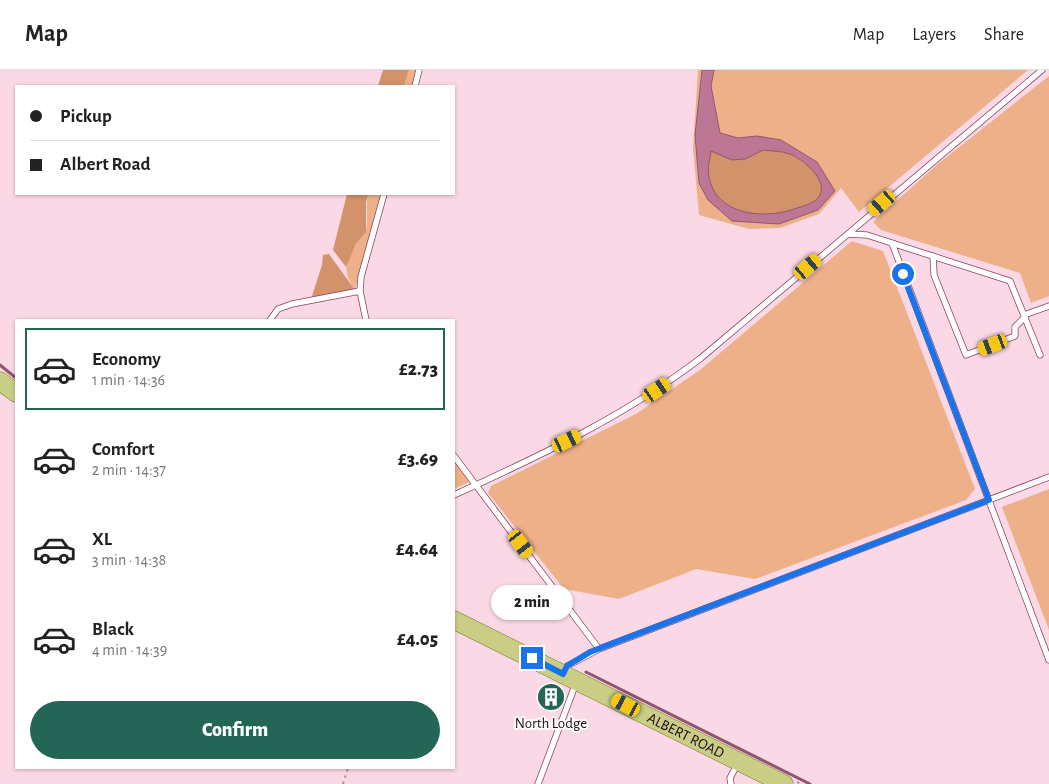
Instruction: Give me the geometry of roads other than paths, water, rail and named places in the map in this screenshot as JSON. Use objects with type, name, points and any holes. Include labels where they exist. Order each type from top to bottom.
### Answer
[{"type":"main road","points":[[0,381],[15,392]]},
{"type":"main road","name":"ALBERT ROAD","points":[[455,620],[739,762],[775,782]]},
{"type":"lane","points":[[414,85],[419,70]]},
{"type":"lane","points":[[455,495],[613,418],[670,382],[701,358],[1042,70]]},
{"type":"lane","points":[[366,319],[360,291],[361,277],[384,195]]},
{"type":"lane","points":[[846,235],[858,234],[892,243],[1010,281],[1040,355]]},
{"type":"lane","points":[[892,243],[1049,660]]},
{"type":"lane","points":[[933,256],[934,275],[966,355],[1014,336],[1015,327],[1025,316],[1049,306]]},
{"type":"lane","points":[[271,319],[278,310],[292,304],[360,291]]},
{"type":"lane","points":[[455,457],[477,484],[599,649]]},
{"type":"lane","points":[[538,784],[570,677],[567,666],[599,649],[1049,477]]},
{"type":"lane","points":[[731,784],[730,778],[739,762]]},
{"type":"waterway","points":[[0,365],[15,377]]},
{"type":"waterway","points":[[586,672],[810,784]]},
{"type":"place","name":"North Lodge","points":[[551,697]]}]
